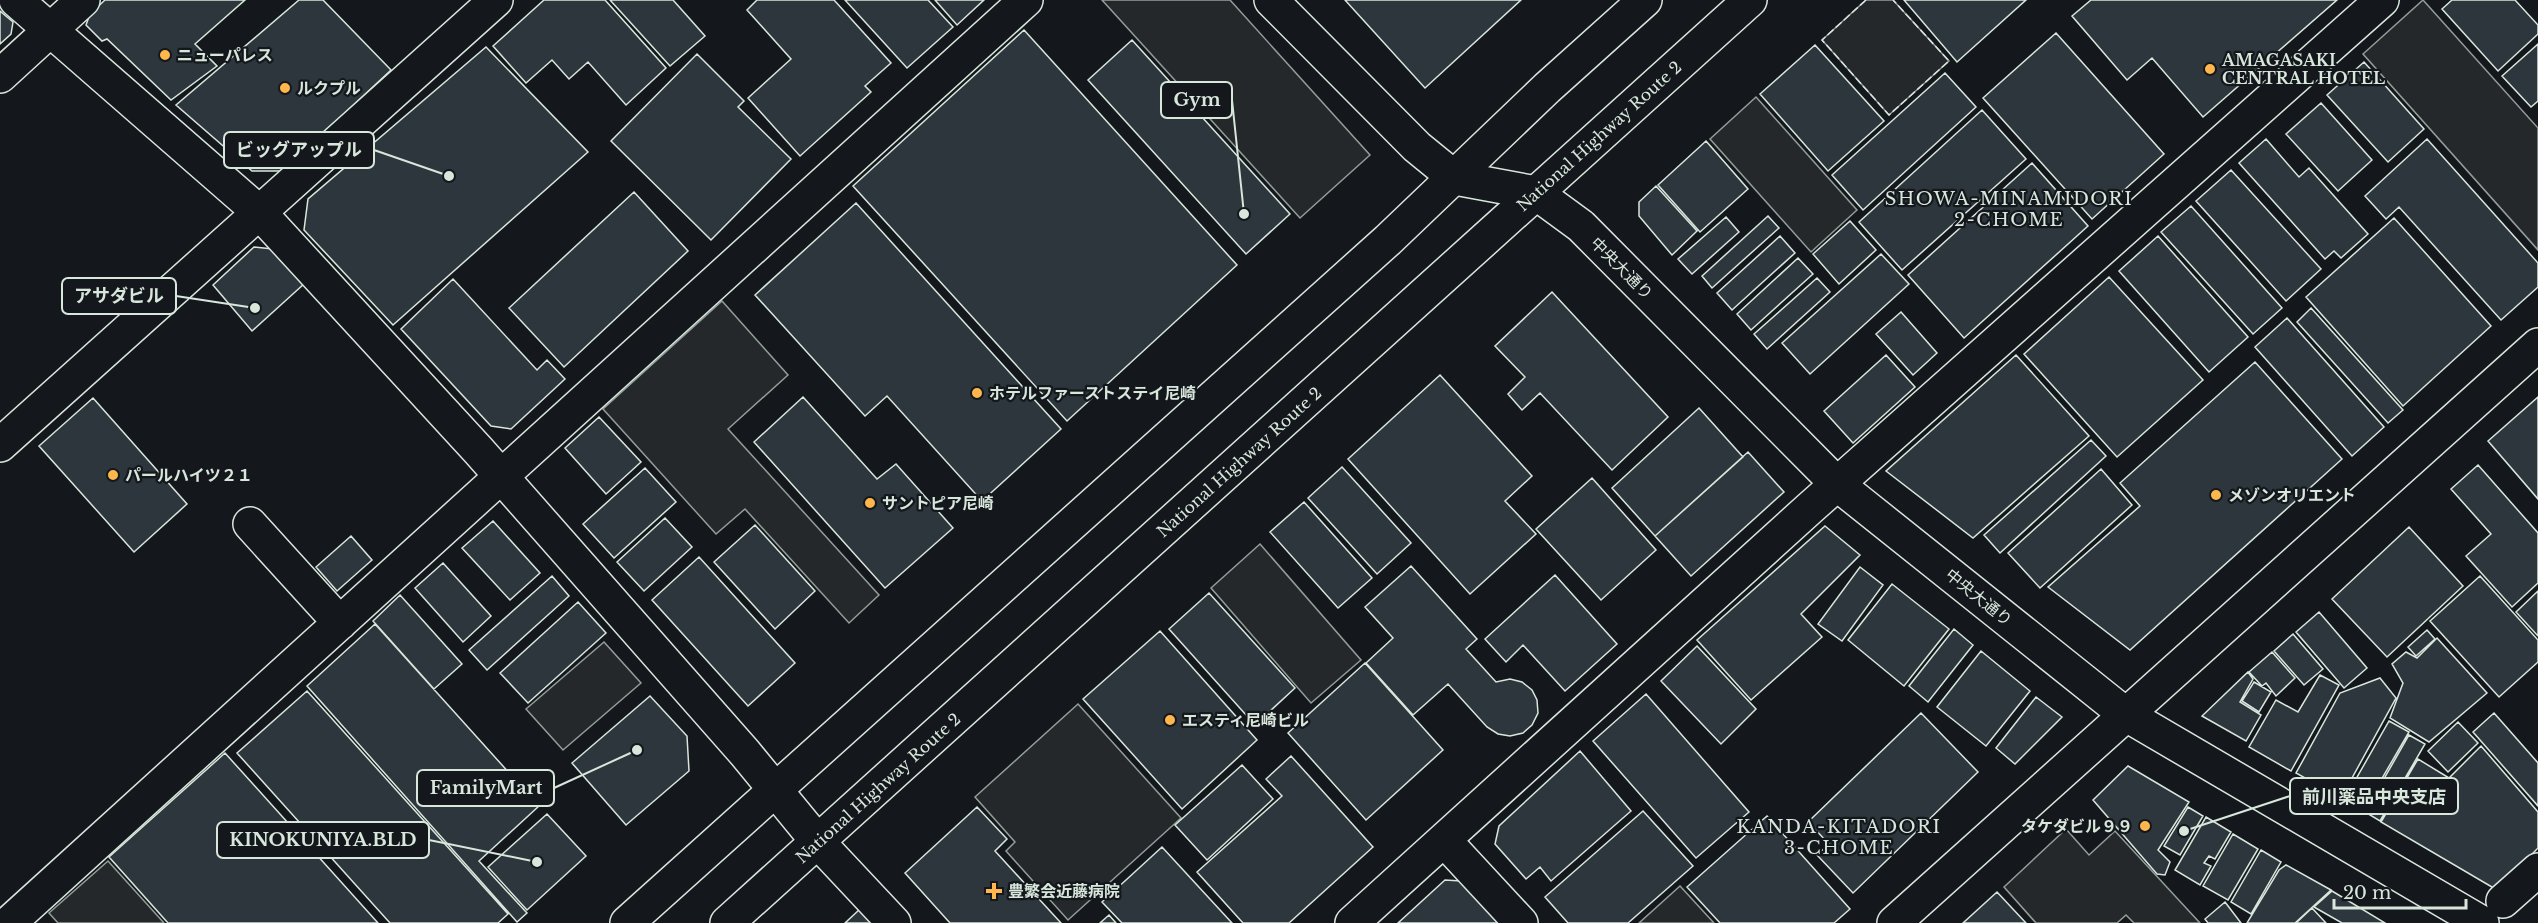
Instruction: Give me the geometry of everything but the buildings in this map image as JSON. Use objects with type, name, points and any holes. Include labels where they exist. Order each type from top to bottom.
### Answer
[{"type":"main road","points":[[16,0],[260,212],[501,476],[745,753],[818,842],[894,923]]},
{"type":"main road","points":[[0,76],[83,0]]},
{"type":"main road","points":[[0,445],[496,0]]},
{"type":"main road","points":[[9,923],[1026,0]]},
{"type":"main road","points":[[1271,0],[1417,147],[1455,178],[1536,193]]},
{"type":"main road","points":[[627,923],[1455,178],[1547,88],[1645,0]]},
{"type":"main road","name":"National Highway Route 2","points":[[727,923],[1750,0]]},
{"type":"main road","points":[[1352,923],[1837,484],[2382,0]]},
{"type":"main road","name":"中央大通り","points":[[1536,193],[1581,226],[1837,484],[2125,714],[2492,912]]},
{"type":"main road","points":[[1894,923],[2538,345]]},
{"type":"main road","points":[[250,524],[340,623]]},
{"type":"main road","points":[[1444,840],[1521,923]]},
{"type":"main road","points":[[2492,912],[2538,870]]},
{"type":"shaded area","points":[[1102,0],[1230,0],[1370,155],[1300,218]]},
{"type":"shaded area","points":[[1866,0],[1893,0],[1949,61],[1889,115],[1822,40]]},
{"type":"shaded area","points":[[2423,0],[2538,128],[2538,250],[2363,54]]},
{"type":"shaded area","points":[[1756,97],[1857,210],[1811,252],[1710,139]]},
{"type":"shaded area","points":[[722,301],[788,375],[728,429],[879,595],[849,623],[745,509],[716,534],[603,409]]},
{"type":"shaded area","points":[[1260,544],[1361,660],[1311,703],[1211,588]]},
{"type":"shaded area","points":[[604,642],[641,683],[563,750],[526,709]]},
{"type":"shaded area","points":[[1078,704],[1181,818],[1068,920],[1006,851],[1015,842],[975,797]]},
{"type":"shaded area","points":[[2066,829],[2089,855],[2115,831],[2200,923],[2134,923],[2126,915],[2117,923],[2036,923],[2004,887]]},
{"type":"shaded area","points":[[108,861],[164,923],[58,923],[49,913]]},
{"type":"shaded area","points":[[1680,886],[1714,923],[1639,923]]},
{"type":"fence","points":[[1866,0],[1822,40],[1889,115],[1949,61],[1893,0]]},
{"type":"place","name":"ニューパレス","points":[[165,55]]},
{"type":"place","name":"AMAGASAKI CENTRAL HOTEL","points":[[2210,69]]},
{"type":"place","name":"ルクプル","points":[[285,88]]},
{"type":"place","name":"ビッグアップル","points":[[449,176]]},
{"type":"place","name":"Gym","points":[[1244,214]]},
{"type":"place","name":"アサダビル","points":[[255,308]]},
{"type":"place","name":"ホテルファーストステイ尼崎","points":[[977,393]]},
{"type":"place","name":"パールハイツ２１","points":[[113,475]]},
{"type":"place","name":"メゾンオリエント","points":[[2216,495]]},
{"type":"place","name":"サントピア尼崎","points":[[870,503]]},
{"type":"place","name":"エスティ尼崎ビル","points":[[1170,720]]},
{"type":"place","name":"FamilyMart","points":[[637,750]]},
{"type":"place","name":"タケダビル９９","points":[[2145,826]]},
{"type":"place","name":"前川薬品中央支店","points":[[2184,831]]},
{"type":"place","name":"KINOKUNIYA.BLD","points":[[537,862]]},
{"type":"place","name":"豊繁会近藤病院","points":[[994,891]]},
{"type":"district","name":"SHOWA-MINAMIDORI 2-CHOME","points":[[2009,209]]},
{"type":"district","name":"KANDA-KITADORI 3-CHOME","points":[[1839,837]]}]
